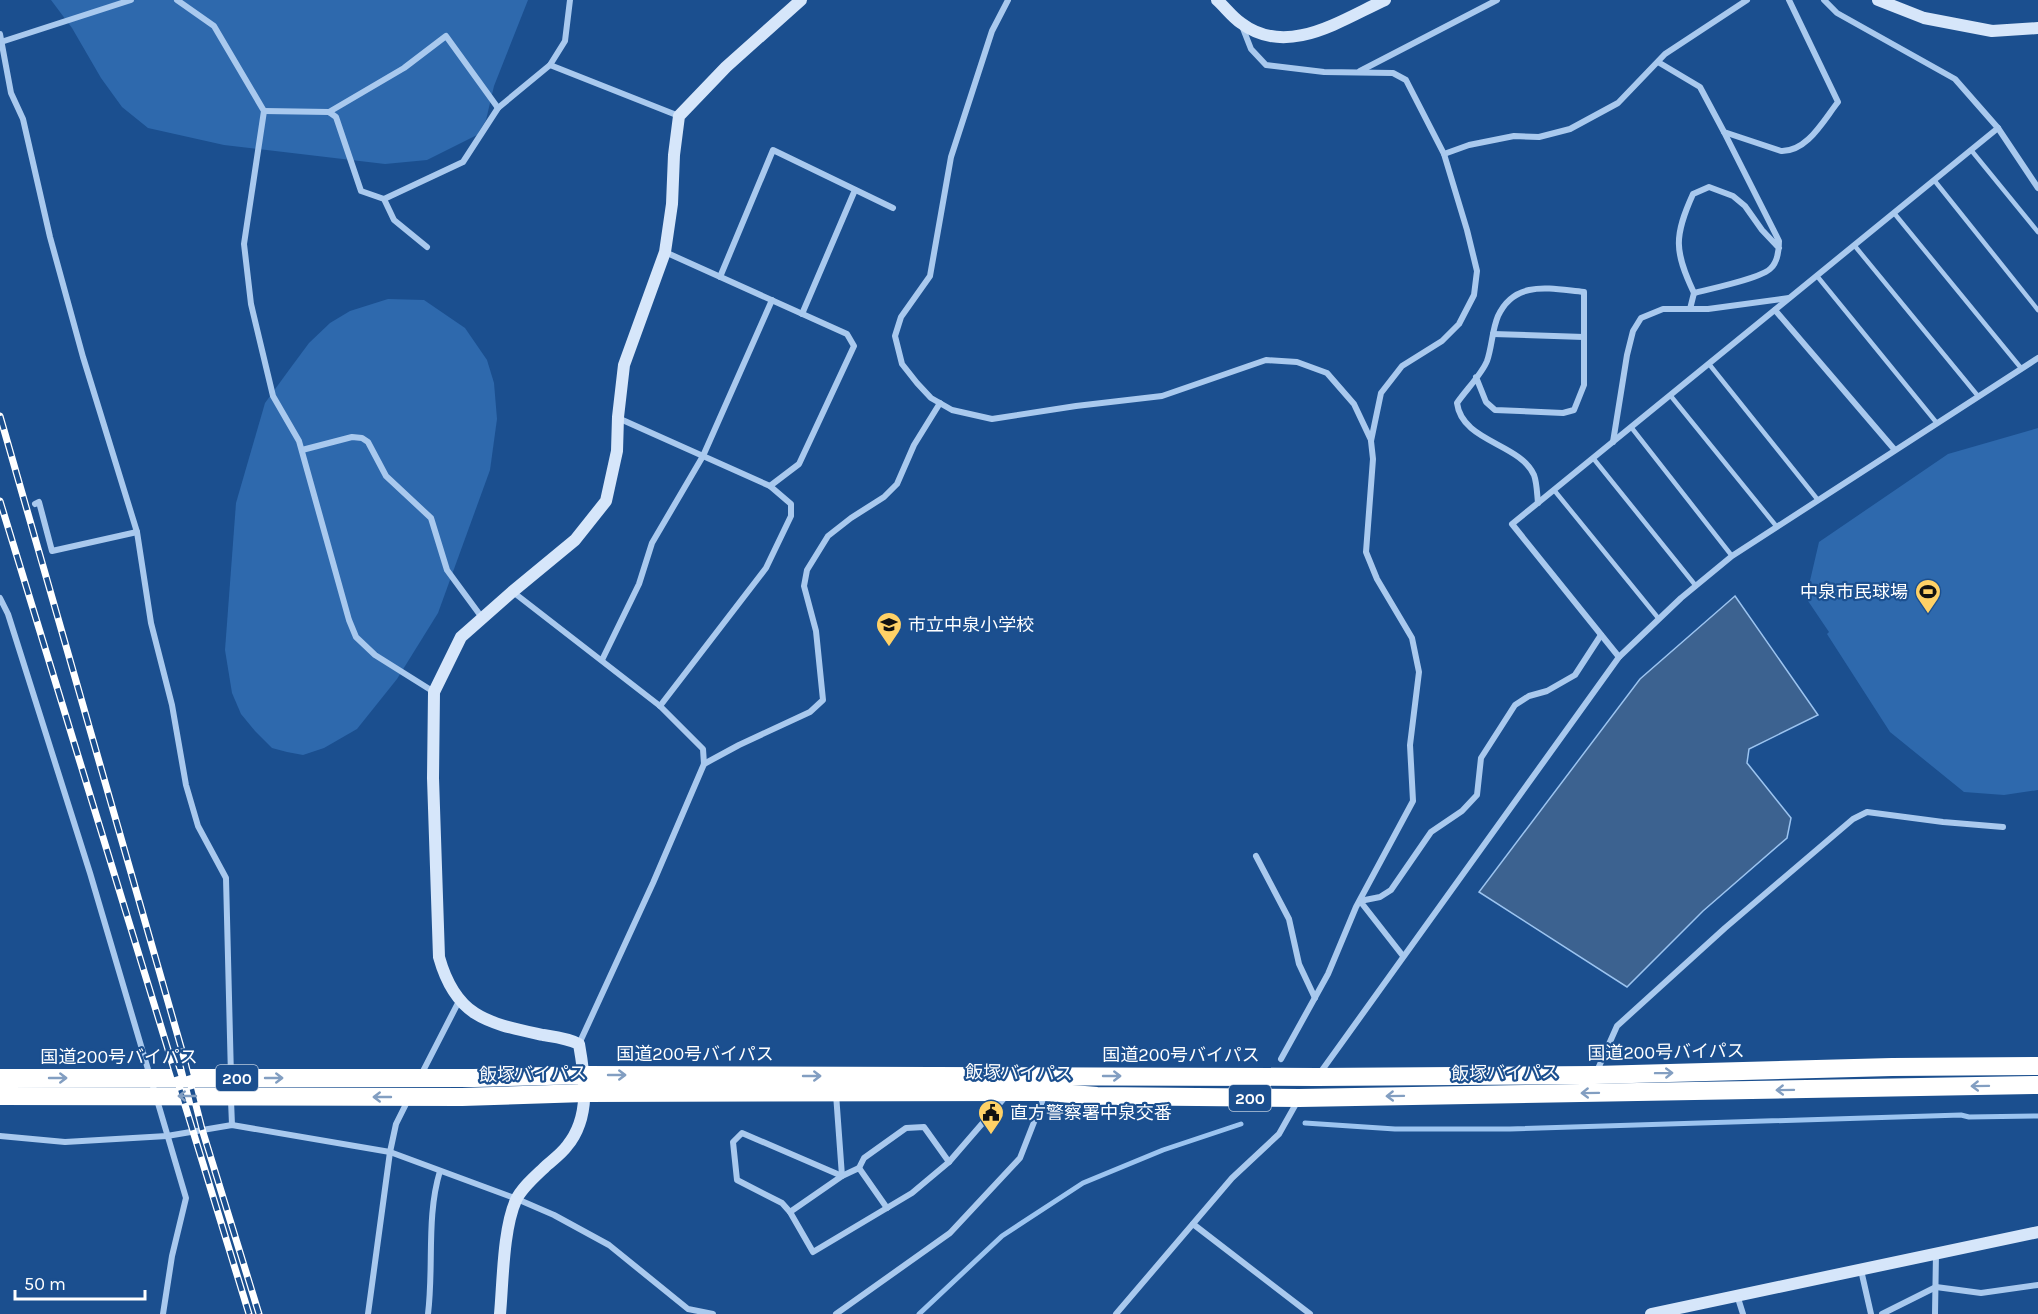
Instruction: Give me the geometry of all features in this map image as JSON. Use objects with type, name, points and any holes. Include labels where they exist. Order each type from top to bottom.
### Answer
[{"type":"highway","name":"国道200号バイパス","points":[[0,1078],[474,1078],[584,1075],[1314,1081],[1892,1067],[2038,1066]]},
{"type":"highway","name":"飯塚バイパス","points":[[0,1096],[462,1097],[585,1093],[1046,1092],[1097,1096],[1302,1095],[2038,1085]]},
{"type":"street","points":[[1,42],[131,0]]},
{"type":"street","points":[[177,0],[214,26],[264,111],[243,244],[251,304],[273,396],[299,441],[349,620],[356,638],[375,654],[434,692]]},
{"type":"street","points":[[328,112],[336,117],[361,191],[384,199],[463,162],[498,108],[550,65],[565,41],[570,0]]},
{"type":"street","points":[[579,1044],[567,1038],[495,1024],[459,1001],[444,974],[439,957],[433,778],[434,692],[461,637],[575,540],[606,501],[617,451],[624,365],[665,252],[672,204],[674,155],[679,116],[726,67],[801,0]]},
{"type":"street","points":[[1008,0],[992,31],[951,157],[930,276],[901,317],[895,336],[902,364],[917,383],[931,398],[952,410],[992,419],[1162,396],[1266,360],[1297,362],[1327,373],[1354,404],[1371,441]]},
{"type":"street","points":[[1217,0],[1241,23],[1261,34],[1282,38],[1305,36],[1385,0]]},
{"type":"street","points":[[1357,72],[1497,0]]},
{"type":"street","points":[[1444,154],[1468,145],[1514,136],[1539,137],[1570,129],[1618,103],[1680,42],[1747,0]]},
{"type":"street","points":[[1724,132],[1781,152],[1791,152],[1804,145],[1838,102],[1789,0]]},
{"type":"street","points":[[1824,0],[1837,13],[1955,80],[1998,128],[2038,188]]},
{"type":"street","points":[[1878,0],[1924,18],[1992,31],[2038,28]]},
{"type":"street","points":[[1241,23],[1251,49],[1266,65],[1324,72],[1393,73],[1406,80],[1444,154],[1477,271],[1474,295],[1459,324],[1442,340],[1402,366],[1381,393],[1371,441],[1372,459],[1366,552],[1377,579],[1412,638],[1419,672],[1410,745],[1413,801],[1360,901],[1328,974],[1281,1059]]},
{"type":"street","points":[[0,34],[11,93],[23,119],[50,237],[82,357],[137,532],[151,623],[172,705],[186,785],[198,826],[226,878],[232,1125]]},
{"type":"street","points":[[264,111],[328,112],[404,68],[446,36],[498,108]]},
{"type":"street","points":[[1658,62],[1700,87],[1779,241],[1778,255],[1771,269],[1756,276],[1694,293]]},
{"type":"street","points":[[550,65],[679,116]]},
{"type":"street","points":[[1619,657],[1512,524],[1998,128]]},
{"type":"street","points":[[720,277],[773,150],[893,208]]},
{"type":"street","points":[[1690,309],[1694,293],[1681,265],[1678,239],[1693,194],[1709,187],[1733,196],[1745,206],[1762,230],[1779,248]]},
{"type":"street","points":[[802,314],[855,190]]},
{"type":"street","points":[[384,199],[394,220],[427,247]]},
{"type":"street","points":[[665,252],[847,334],[854,346],[799,464],[770,486]]},
{"type":"street","points":[[1476,377],[1486,402],[1495,410],[1563,413],[1574,411],[1584,385],[1584,292],[1544,288],[1524,291],[1512,296],[1498,316],[1486,364],[1476,377],[1457,403],[1458,414],[1466,424],[1526,463],[1534,475],[1538,503]]},
{"type":"street","points":[[1613,442],[1627,355],[1633,331],[1641,318],[1663,309],[1708,309],[1790,298]]},
{"type":"street","points":[[602,660],[639,584],[652,543],[703,456],[772,300]]},
{"type":"street","points":[[1775,310],[1894,449]]},
{"type":"street","points":[[1493,334],[1584,337]]},
{"type":"street","points":[[1314,1081],[1619,657],[1732,556],[1894,449],[2038,358]]},
{"type":"street","points":[[704,764],[810,712],[823,700],[816,631],[804,586],[807,570],[828,536],[884,497],[897,484],[914,446],[939,403]]},
{"type":"street","points":[[618,417],[770,486],[791,504],[791,516],[766,568],[660,706]]},
{"type":"street","points":[[302,450],[352,436],[368,442],[386,476],[431,518],[447,570],[483,620]]},
{"type":"street","points":[[35,504],[39,502],[52,551],[137,532]]},
{"type":"street","points":[[500,1314],[508,1230],[516,1199],[532,1180],[567,1147],[578,1130],[585,1093],[579,1044],[653,883],[704,764],[703,749],[660,706],[512,592]]},
{"type":"street","points":[[0,598],[8,614],[90,873],[186,1198],[172,1256],[163,1314]]},
{"type":"street","points":[[1360,901],[1380,897],[1391,890],[1431,832],[1462,811],[1476,795],[1482,758],[1515,705],[1575,675],[1601,635]]},
{"type":"street","points":[[1595,1075],[1617,1026],[1725,928],[1853,819],[1867,812],[2003,827]]},
{"type":"street","points":[[1256,856],[1289,920],[1299,964],[1315,998]]},
{"type":"street","points":[[1360,901],[1403,956]]},
{"type":"street","points":[[417,1083],[459,1001]]},
{"type":"street","points":[[836,1314],[950,1233],[1020,1158],[1046,1092]]},
{"type":"street","points":[[368,1314],[390,1152],[396,1124],[412,1093]]},
{"type":"street","points":[[836,1093],[842,1176]]},
{"type":"street","points":[[842,1176],[742,1133],[733,1142],[737,1180],[782,1203],[790,1212],[813,1252],[912,1193],[949,1162],[1009,1093]]},
{"type":"street","points":[[1116,1314],[1232,1178],[1279,1134],[1302,1095]]},
{"type":"street","points":[[0,1136],[65,1142],[167,1136],[232,1125],[390,1152],[554,1215],[609,1245],[688,1310],[713,1314]]},
{"type":"street","points":[[790,1212],[842,1176],[859,1168],[864,1158],[906,1128],[924,1127],[949,1162]]},
{"type":"street","points":[[859,1168],[886,1208]]},
{"type":"street","points":[[428,1314],[432,1286],[433,1193],[440,1170]]},
{"type":"street","points":[[1193,1224],[1310,1314]]},
{"type":"street","points":[[1651,1314],[2038,1232]]},
{"type":"street","points":[[1935,1314],[1936,1253]]},
{"type":"street","points":[[1861,1269],[1872,1314]]},
{"type":"street","points":[[1882,1314],[1936,1287],[1981,1293],[2038,1285]]},
{"type":"street","points":[[1737,1295],[1743,1314]]},
{"type":"lane","points":[[1971,150],[2038,232]]},
{"type":"lane","points":[[1934,180],[2038,310]]},
{"type":"lane","points":[[1894,213],[2022,368]]},
{"type":"lane","points":[[1854,245],[1978,396]]},
{"type":"lane","points":[[1817,276],[1936,422]]},
{"type":"lane","points":[[1709,364],[1818,500]]},
{"type":"lane","points":[[1670,395],[1777,527]]},
{"type":"lane","points":[[1631,427],[1732,556]]},
{"type":"lane","points":[[1593,458],[1696,586]]},
{"type":"lane","points":[[1554,490],[1659,619]]},
{"type":"shaded area","points":[[51,0],[528,0],[494,86],[486,120],[477,135],[427,160],[385,164],[224,145],[148,128],[122,107],[101,78],[72,28]]},
{"type":"shaded area","points":[[388,299],[424,300],[465,328],[487,360],[494,383],[497,419],[490,470],[438,613],[397,679],[357,729],[324,748],[303,755],[287,752],[272,748],[255,731],[241,714],[232,693],[225,650],[236,503],[265,403],[309,343],[330,323],[350,311]]},
{"type":"shaded area","name":"中泉市民球場","points":[[2038,428],[2038,790],[2004,795],[1964,792],[1890,732],[1806,598],[1819,542],[1948,454]]},
{"type":"shaded area","points":[[1735,596],[1818,715],[1749,749],[1747,763],[1791,818],[1787,838],[1703,911],[1627,987],[1479,892],[1640,679]]},
{"type":"waterway","points":[[1305,1123],[1395,1129],[1510,1129],[1961,1115],[1969,1117],[2038,1116]]},
{"type":"waterway","points":[[919,1314],[1002,1236],[1083,1183],[1163,1150],[1241,1124]]},
{"type":"railway","points":[[0,416],[183,1054],[202,1129],[259,1314]]},
{"type":"railway","points":[[0,501],[249,1314]]},
{"type":"place","name":"中泉市民球場","points":[[1928,615]]},
{"type":"place","name":"市立中泉小学校","points":[[889,648]]},
{"type":"place","name":"直方警察署中泉交番","points":[[991,1136]]}]
